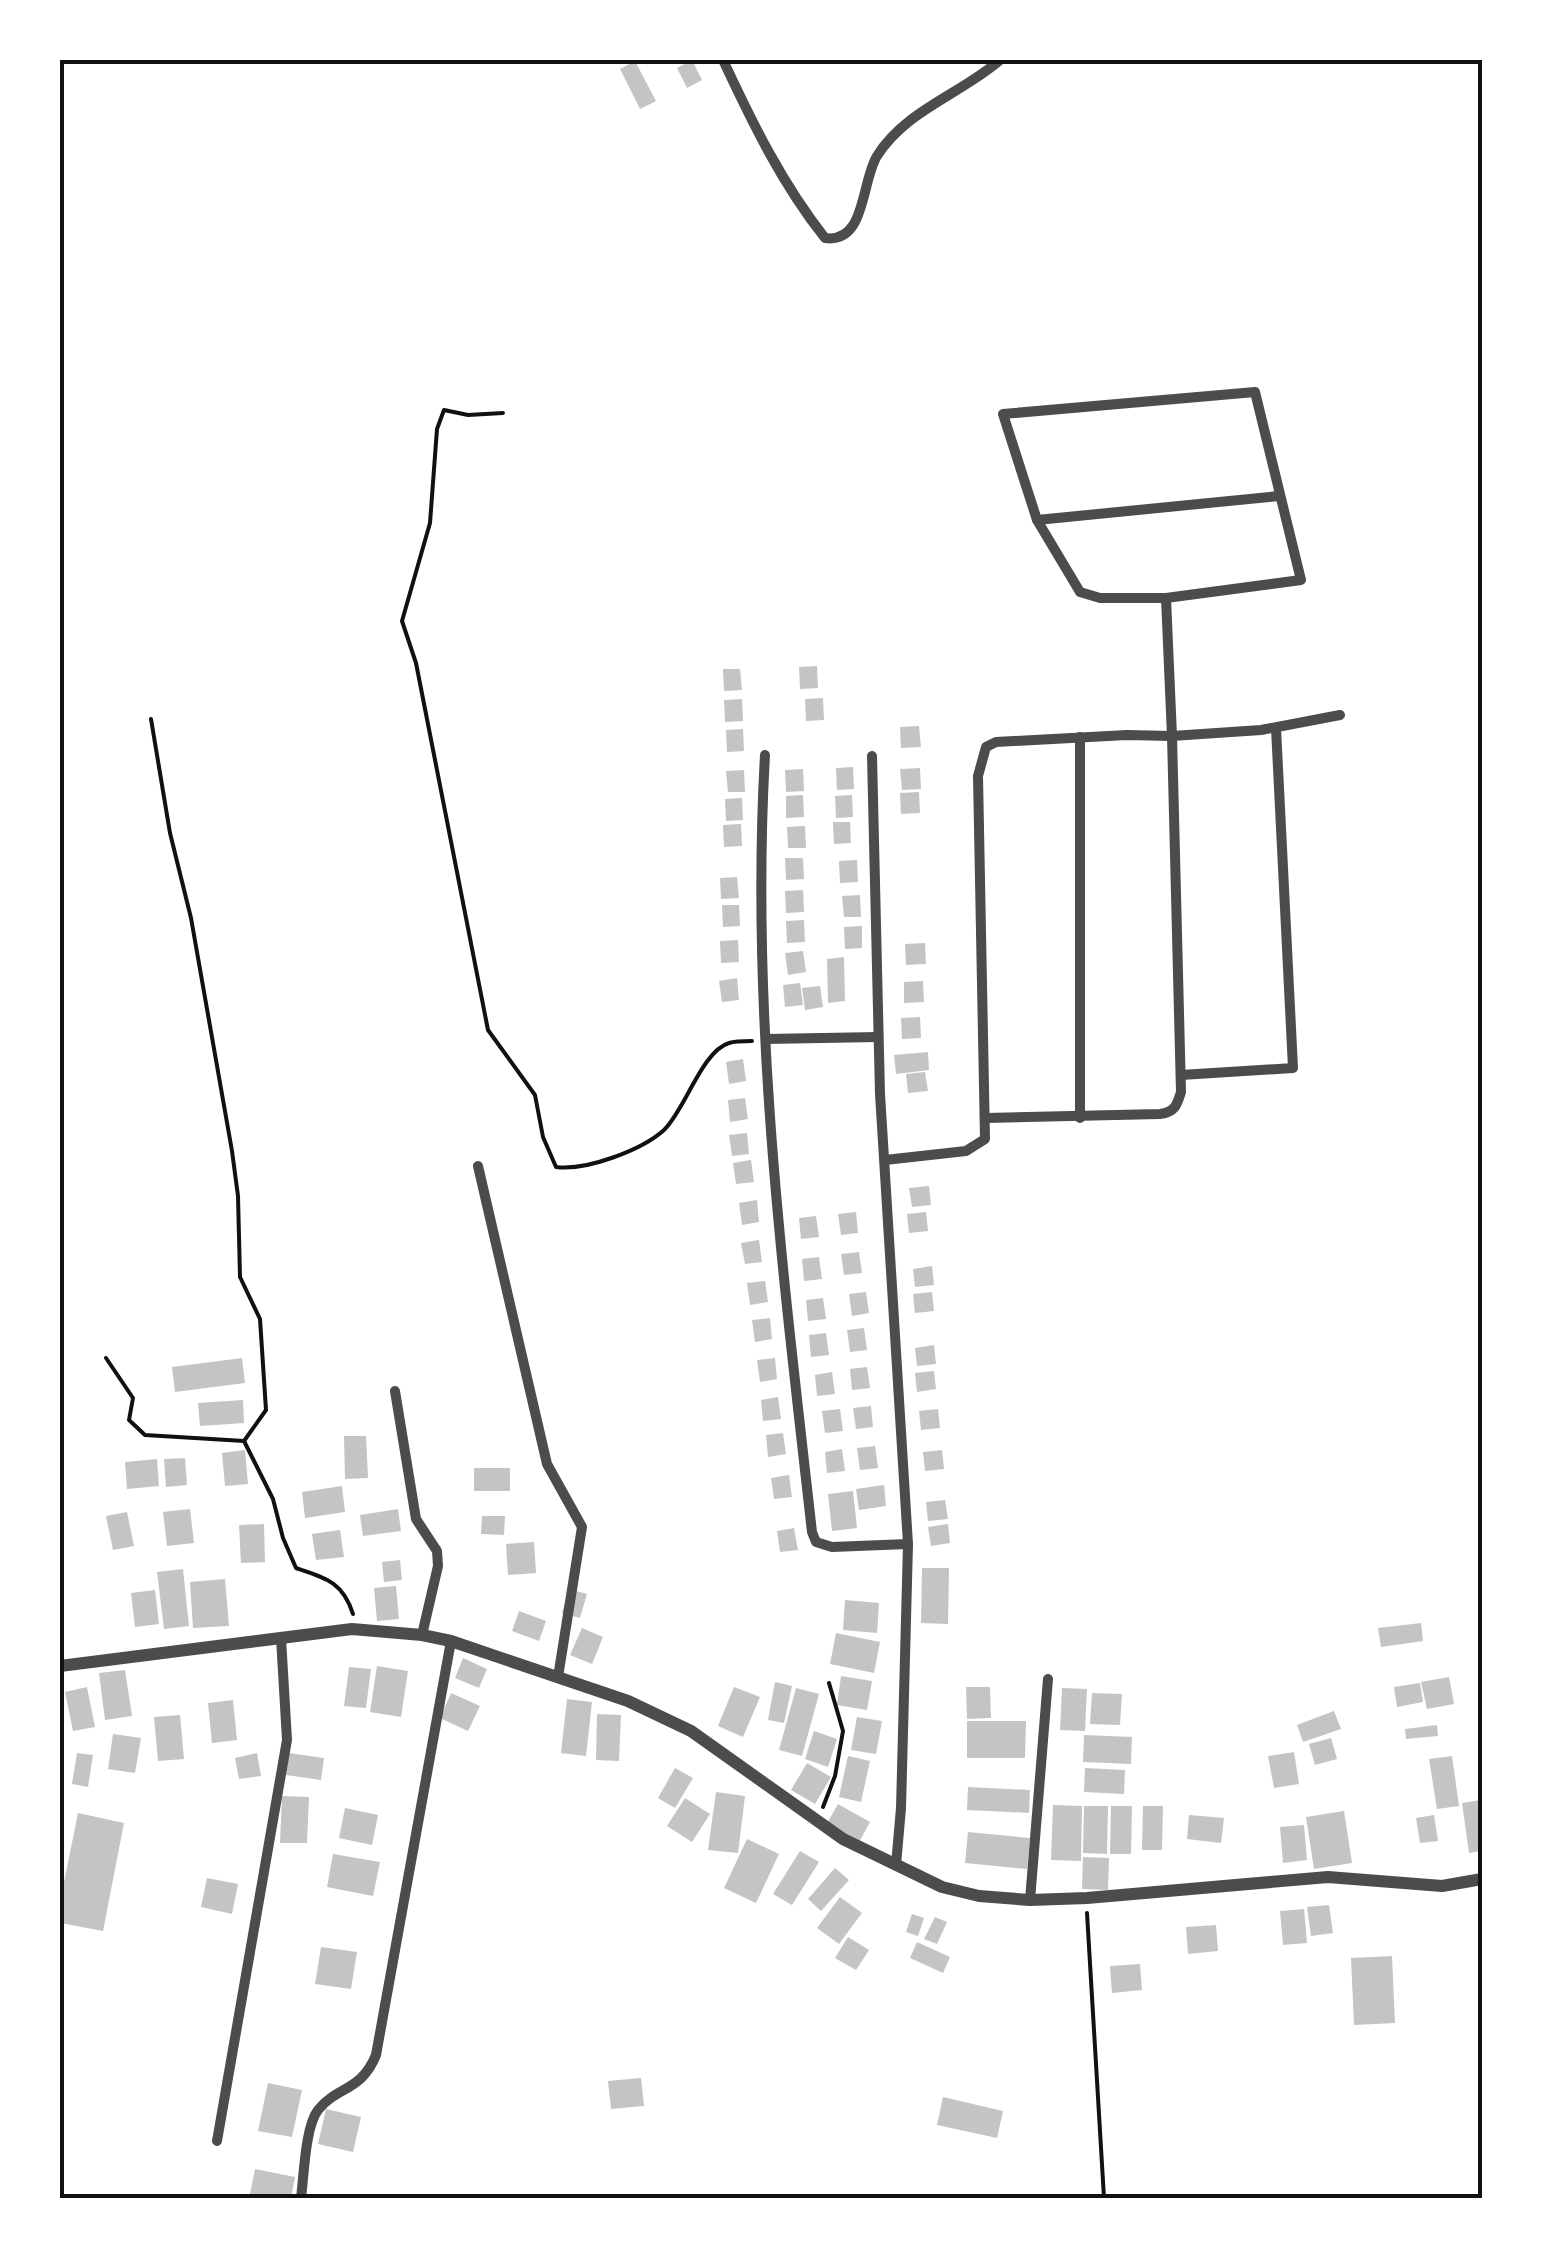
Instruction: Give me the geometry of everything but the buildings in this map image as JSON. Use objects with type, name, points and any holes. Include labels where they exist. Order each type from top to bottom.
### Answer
[{"type":"street","points":[[722,60],[756,132],[808,217],[825,238],[836,240],[850,234],[856,224],[868,172],[890,137],[912,118],[976,81],[1000,60]]},
{"type":"street","points":[[1255,392],[1301,580],[1166,598],[1100,598],[1080,592],[1037,520],[1003,414],[1255,392]]},
{"type":"street","points":[[1037,520],[1279,496]]},
{"type":"street","points":[[986,1118],[1080,1118],[1170,1112],[1182,1092],[1166,598]]},
{"type":"street","points":[[885,1160],[954,1154],[976,1147],[985,1139],[978,776],[986,747],[996,742],[1276,728],[1340,715]]},
{"type":"street","points":[[1181,1075],[1293,1068],[1276,728]]},
{"type":"street","points":[[1080,737],[1080,1118]]},
{"type":"street","points":[[765,755],[759,932],[775,1194],[812,1532],[816,1542],[832,1547],[908,1544]]},
{"type":"street","points":[[872,756],[878,1037],[908,1544],[896,1865]]},
{"type":"street","points":[[766,1039],[878,1037]]},
{"type":"street","points":[[478,1166],[546,1464],[582,1528],[558,1677]]},
{"type":"street","points":[[395,1391],[414,1512],[422,1531],[438,1551],[422,1635]]},
{"type":"street","points":[[60,1666],[352,1629],[451,1641],[628,1701],[691,1731],[843,1839],[942,1887],[979,1896],[1030,1900],[1086,1898],[1328,1878],[1442,1886],[1482,1880]]},
{"type":"street","points":[[217,2140],[287,1740],[281,1638]]},
{"type":"street","points":[[301,2198],[315,2114],[363,2078],[376,2056],[451,1641]]},
{"type":"street","points":[[1030,1900],[1048,1679]]},
{"type":"path","points":[[504,414],[468,415],[444,410],[435,444],[430,523],[402,622],[416,664],[488,1030],[535,1094],[543,1137],[556,1167],[573,1170],[606,1162],[664,1130],[713,1054],[726,1044],[766,1039]]},
{"type":"path","points":[[151,719],[232,1151],[238,1196],[240,1277],[260,1319],[266,1410],[244,1441]]},
{"type":"path","points":[[106,1358],[133,1398],[130,1420],[145,1435],[244,1441]]},
{"type":"path","points":[[244,1441],[273,1499],[296,1568],[329,1579],[339,1589],[348,1599],[354,1616],[352,1629]]},
{"type":"path","points":[[818,1820],[835,1776],[843,1731],[828,1683]]},
{"type":"path","points":[[1086,1898],[1104,2198]]}]
